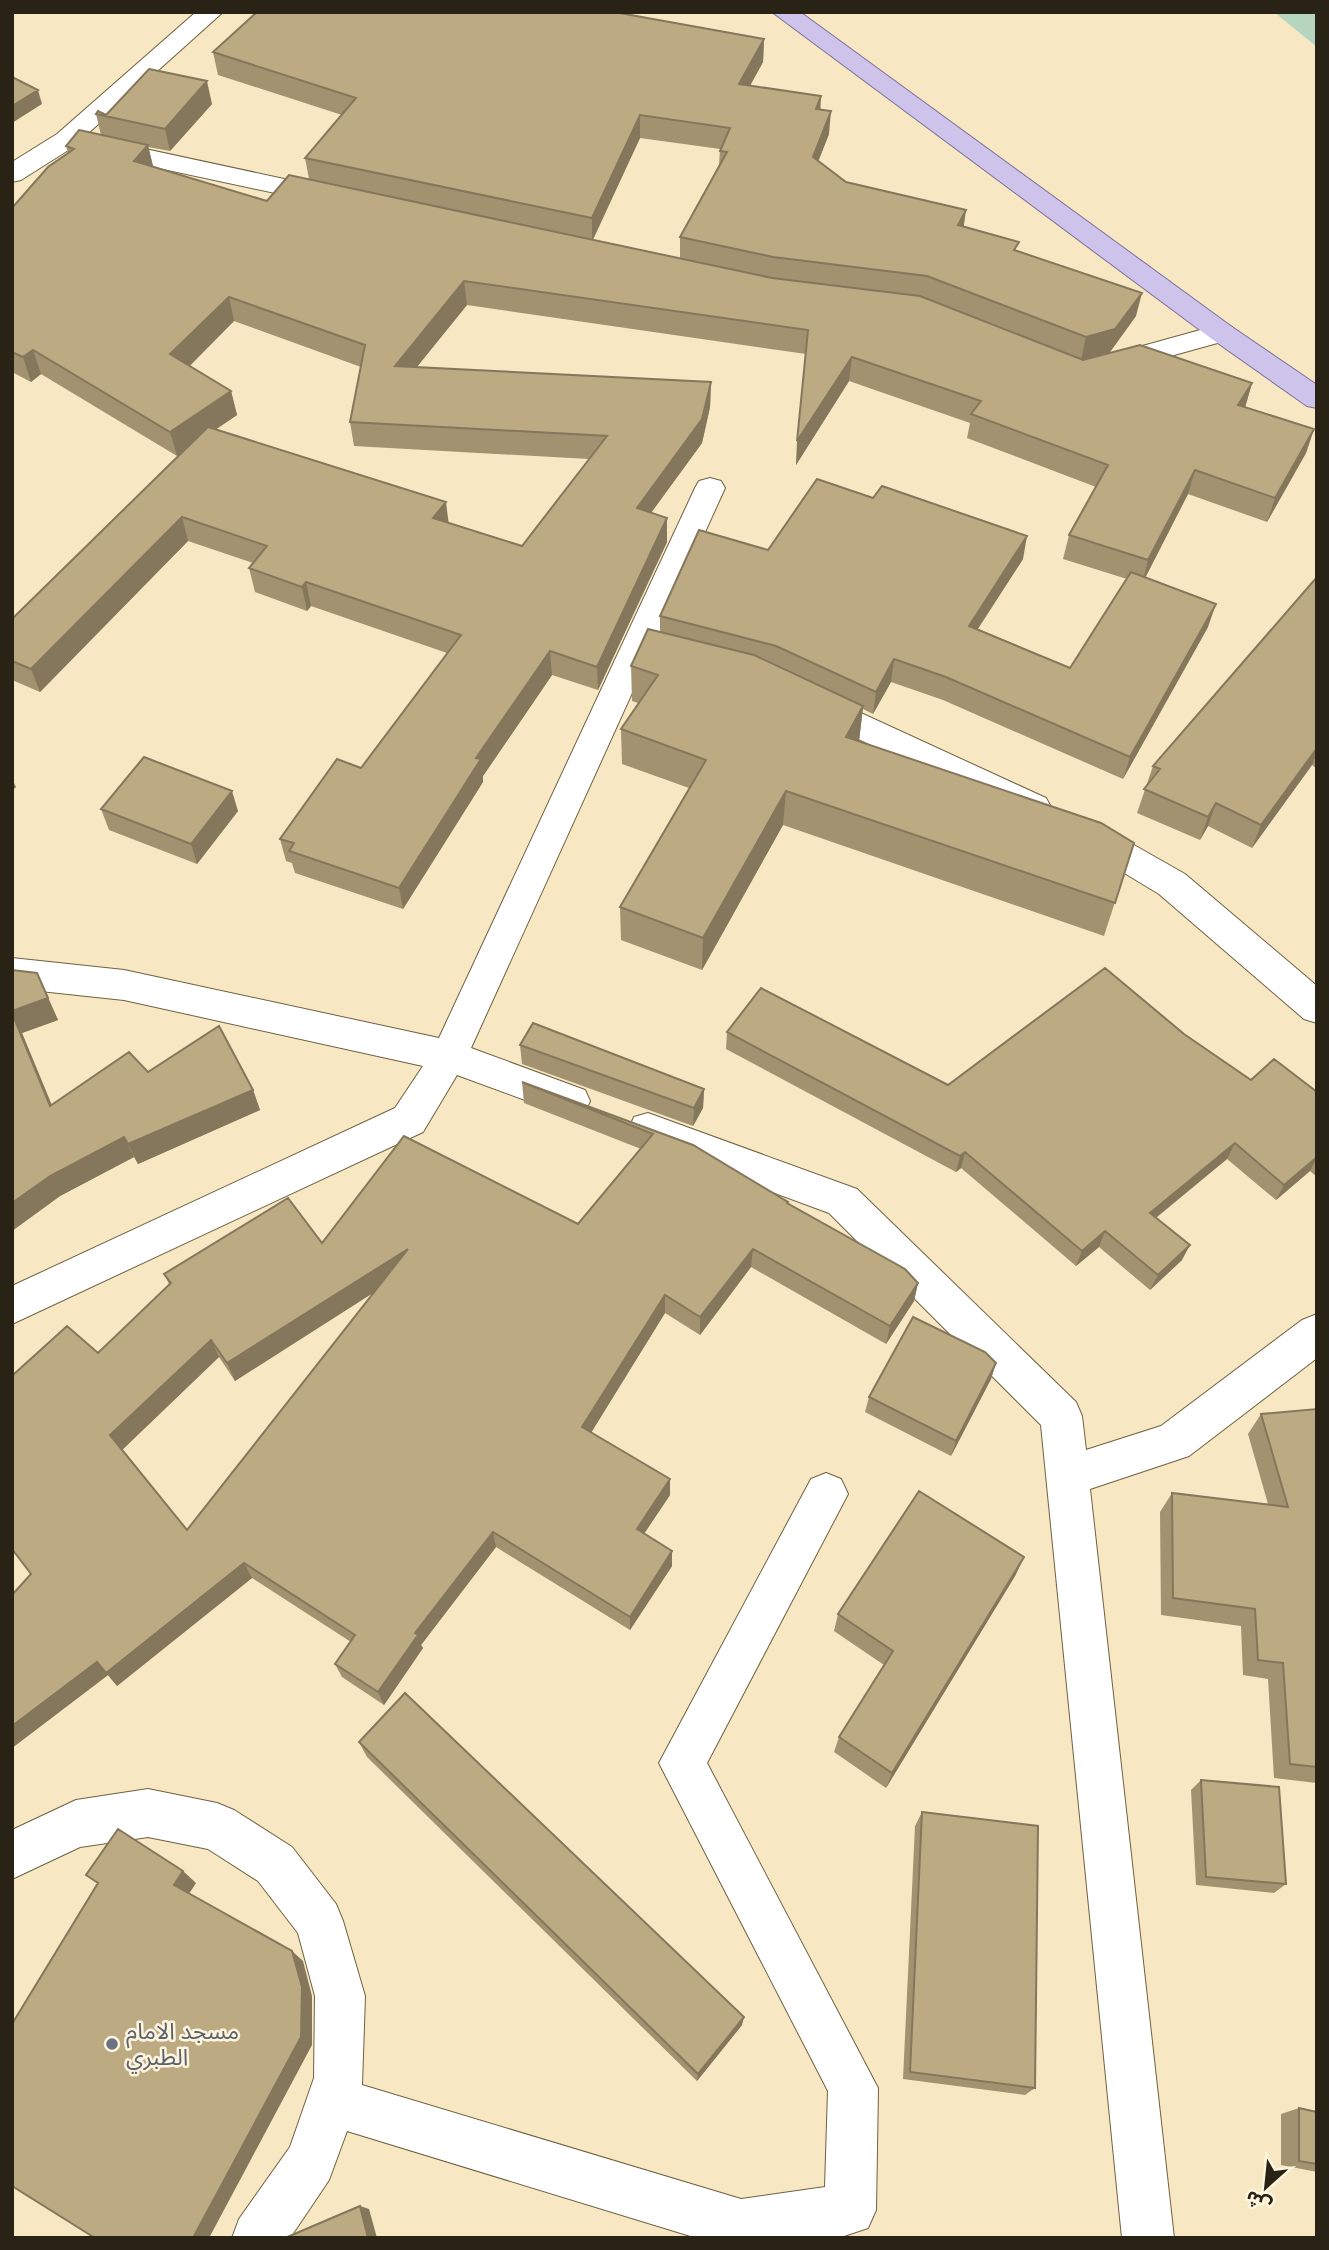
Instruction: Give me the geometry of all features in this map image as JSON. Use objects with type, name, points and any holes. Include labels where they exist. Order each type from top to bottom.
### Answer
[{"type":"main road","points":[[784,12],[1222,333],[1317,399]]},
{"type":"street","points":[[12,174],[66,140],[211,12]]},
{"type":"street","points":[[66,140],[351,201]]},
{"type":"street","points":[[1079,373],[1222,333]]},
{"type":"street","points":[[12,1306],[409,1120],[449,1056],[649,651],[710,488]]},
{"type":"street","points":[[787,691],[1059,818],[1172,884],[1317,1008]]},
{"type":"street","points":[[12,973],[124,985],[449,1056],[843,1201],[1061,1416],[1149,2238]]},
{"type":"street","points":[[1068,1476],[1174,1442],[1317,1334]]},
{"type":"street","points":[[331,2101],[741,2225],[850,2210],[853,2088],[682,1763],[826,1494]]},
{"type":"street","points":[[12,1855],[76,1824],[148,1813],[217,1827],[275,1864],[318,1921],[340,1996],[339,2078],[311,2162],[258,2238]]},
{"type":"green space","points":[[1274,12],[1317,12],[1317,47]]},
{"type":"building","points":[[257,12],[614,12],[764,39],[739,84],[821,96],[816,109],[831,111],[813,157],[846,182],[966,210],[958,225],[1019,242],[1014,250],[1142,293],[1115,329],[1086,337],[927,276],[773,257],[680,237],[727,152],[720,151],[730,128],[640,115],[592,218],[305,158],[356,98],[213,52]]},
{"type":"building","points":[[149,69],[207,81],[165,129],[96,114],[98,111],[106,115]]},
{"type":"building","points":[[12,77],[38,90],[12,106]]},
{"type":"building","points":[[79,130],[148,145],[134,161],[267,201],[289,175],[772,278],[920,296],[1083,360],[1140,345],[1252,383],[1238,405],[1314,429],[1275,498],[1195,470],[1148,560],[1069,535],[1108,465],[971,414],[981,401],[852,357],[797,441],[808,330],[464,281],[395,366],[711,382],[702,419],[637,508],[667,518],[597,667],[550,651],[476,758],[481,759],[399,888],[289,851],[294,843],[280,839],[337,759],[361,768],[461,635],[306,582],[302,587],[249,568],[267,546],[182,517],[31,669],[12,661],[12,619],[208,427],[446,502],[433,518],[522,546],[607,436],[350,422],[365,345],[229,297],[170,354],[231,391],[170,432],[33,350],[23,357],[12,352],[12,208],[48,167],[74,149],[66,146]]},
{"type":"building","points":[[817,479],[873,498],[882,486],[1027,536],[969,626],[1070,668],[1131,572],[1216,604],[1130,757],[946,677],[894,659],[876,692],[776,646],[660,616],[699,530],[768,550]]},
{"type":"building","points":[[1317,577],[1317,748],[1261,825],[1216,803],[1208,817],[1144,789],[1160,769],[1153,766]]},
{"type":"building","points":[[648,629],[754,655],[863,706],[846,737],[1101,823],[1134,843],[1115,903],[786,791],[703,938],[620,907],[706,760],[621,729],[658,675],[631,666]]},
{"type":"building","points":[[144,757],[232,791],[191,844],[101,809]]},
{"type":"building","points":[[1105,968],[1184,1034],[1251,1080],[1274,1059],[1317,1092],[1317,1157],[1284,1185],[1235,1143],[1150,1213],[1190,1245],[1158,1275],[1105,1231],[1082,1251],[965,1152],[960,1156],[727,1032],[761,988],[948,1085]]},
{"type":"building","points":[[12,970],[37,973],[48,998],[12,1011]]},
{"type":"building","points":[[12,1013],[50,1106],[129,1052],[148,1072],[219,1026],[253,1090],[128,1144],[124,1137],[50,1176],[12,1203]]},
{"type":"building","points":[[533,1023],[704,1089],[694,1108],[520,1045]]},
{"type":"building","points":[[522,1082],[693,1145],[787,1203],[905,1269],[918,1283],[890,1326],[753,1249],[700,1317],[665,1295],[582,1427],[670,1479],[637,1529],[672,1551],[630,1617],[493,1532],[415,1633],[418,1635],[378,1692],[335,1664],[355,1635],[244,1563],[106,1673],[97,1662],[12,1726],[12,1595],[31,1574],[12,1549],[12,1372],[14,1374],[67,1326],[98,1353],[171,1283],[164,1274],[288,1198],[322,1243],[404,1136],[578,1224],[653,1134]],"holes":[[[408,1249],[187,1530],[110,1435],[211,1340],[227,1363]]]},
{"type":"building","points":[[913,1317],[985,1352],[996,1363],[956,1441],[869,1397]]},
{"type":"building","points":[[1317,1409],[1317,1767],[1290,1764],[1283,1663],[1258,1660],[1255,1609],[1173,1598],[1172,1493],[1288,1507],[1261,1414]]},
{"type":"building","points":[[919,1491],[1024,1557],[892,1773],[839,1737],[893,1651],[838,1614]]},
{"type":"building","points":[[405,1693],[744,2017],[698,2074],[359,1742]]},
{"type":"building","points":[[1201,1780],[1279,1787],[1286,1884],[1206,1877]]},
{"type":"building","points":[[922,1812],[1038,1826],[1035,2088],[910,2072]]},
{"type":"building","points":[[118,1829],[183,1871],[174,1885],[292,1951],[302,1987],[301,2037],[193,2238],[95,2238],[12,2186],[12,2024],[98,1883],[86,1875]]},
{"type":"building","points":[[1299,2108],[1317,2112],[1317,2164],[1299,2161]]},
{"type":"building","points":[[360,2206],[368,2238],[285,2238]]},
{"type":"place","name":"مسجد الامام الطبري","points":[[112,2044]]}]
